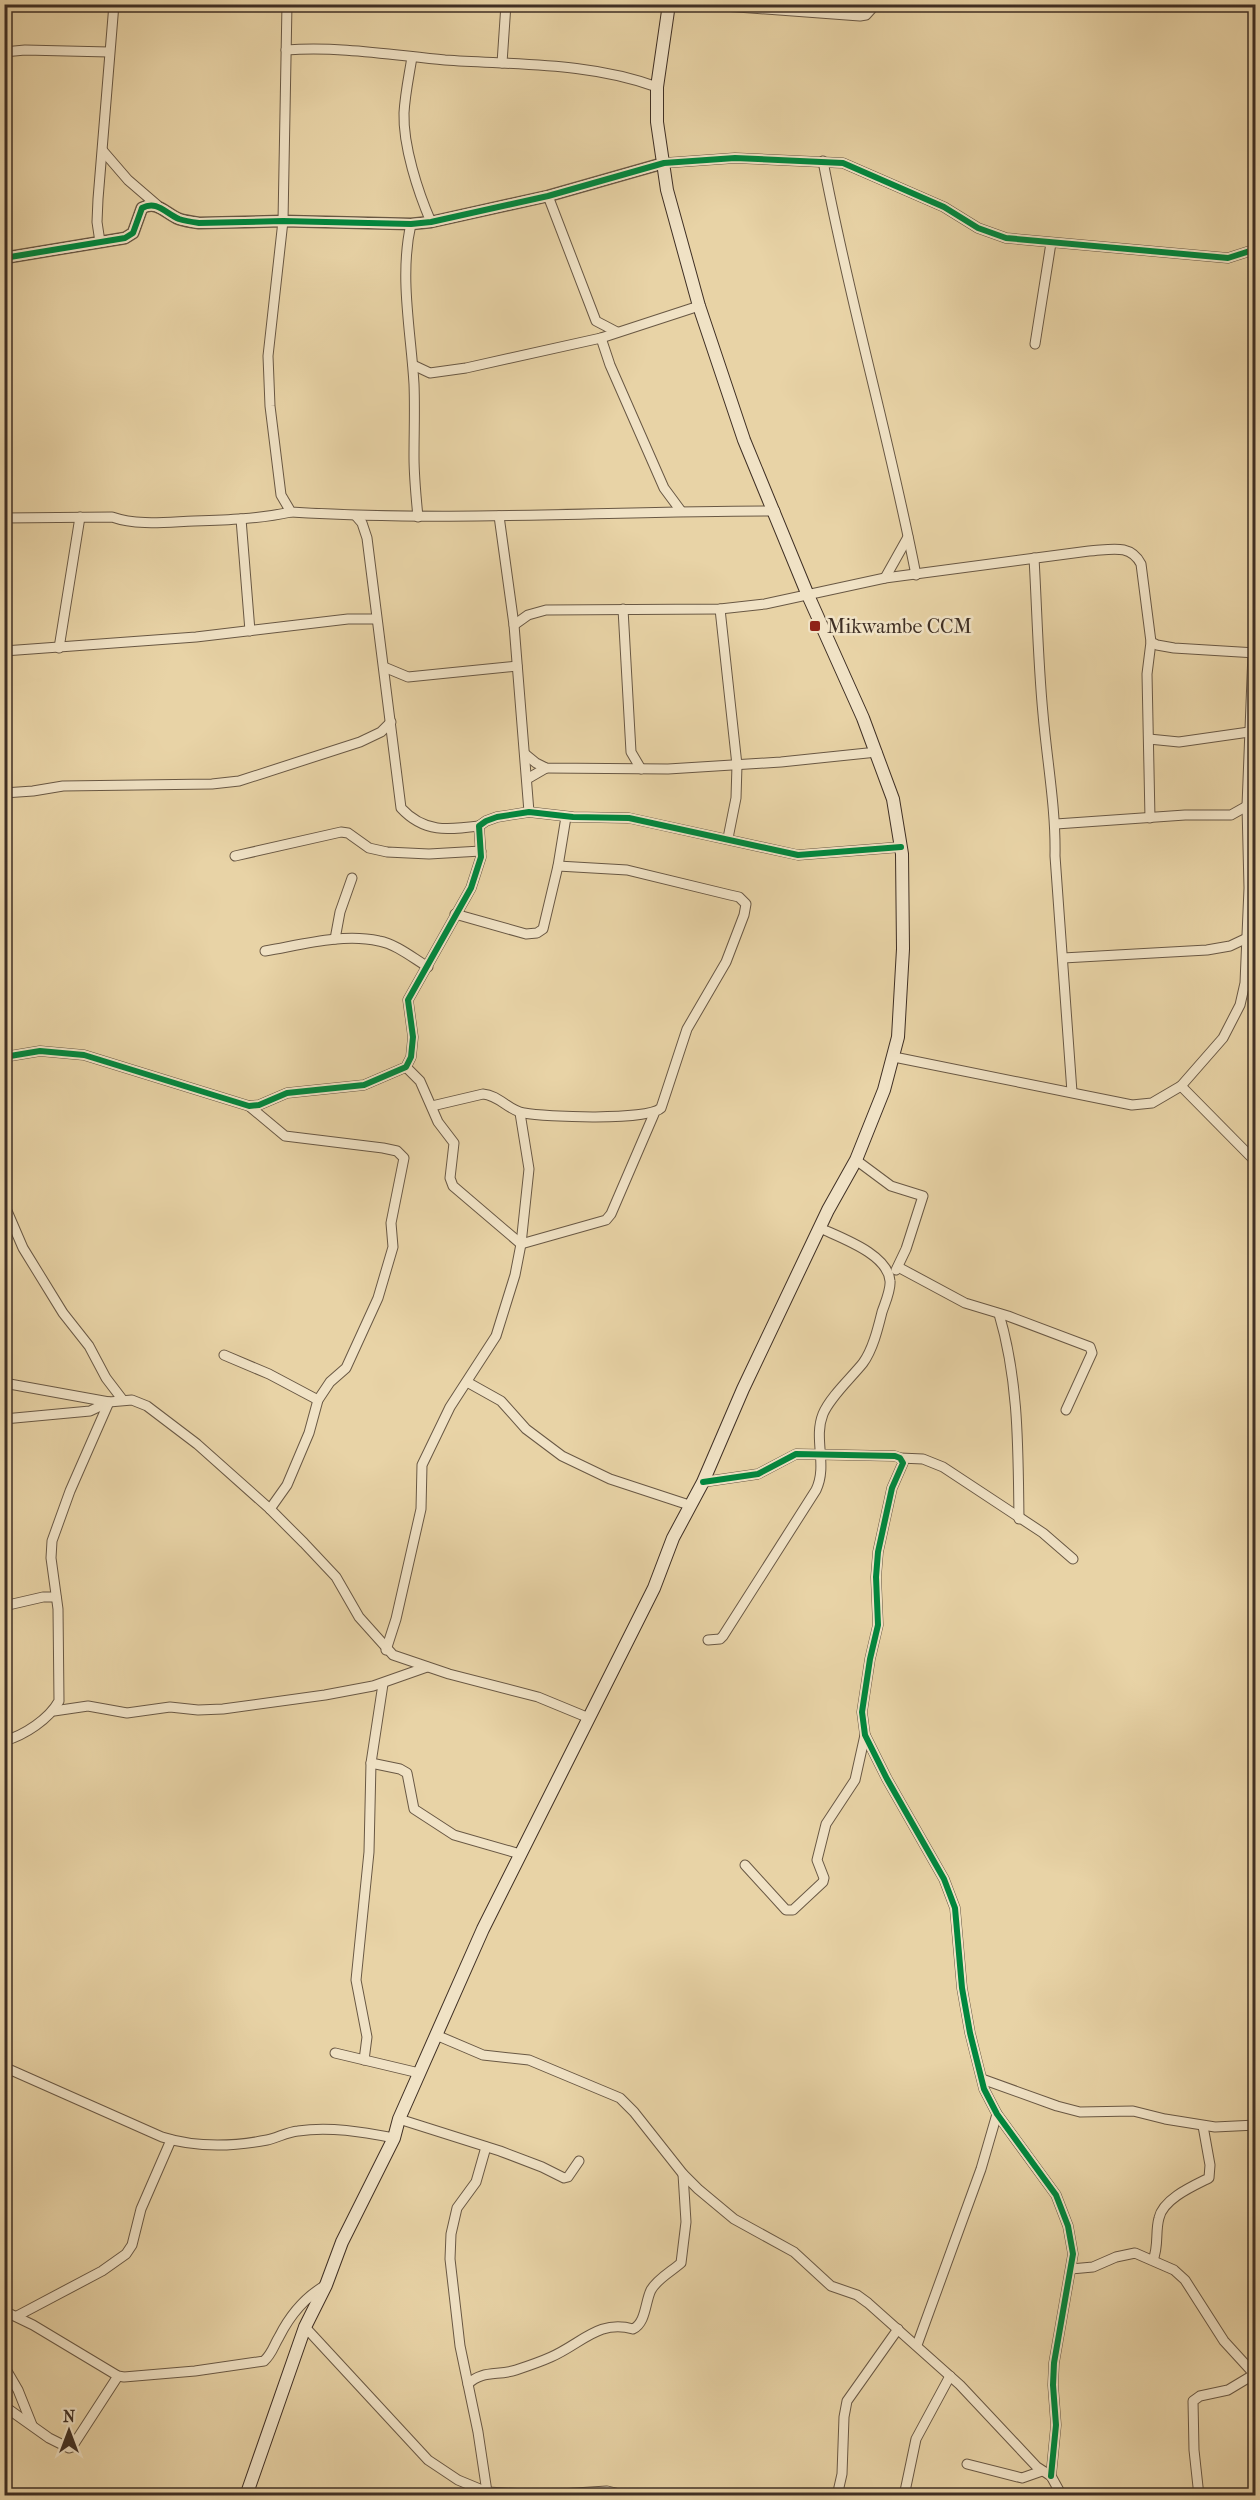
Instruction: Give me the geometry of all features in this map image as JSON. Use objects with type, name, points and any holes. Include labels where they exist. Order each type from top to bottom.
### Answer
[{"type":"main road","points":[[246,2496],[305,2327],[326,2285],[342,2242],[394,2138],[399,2119],[419,2073],[520,1854],[654,1588],[673,1538],[703,1482],[748,1378],[820,1227],[856,1160],[894,1057],[902,994],[901,847],[893,799],[877,752],[807,593],[744,440],[699,306],[667,190],[657,122],[657,87],[669,4]]},
{"type":"street","points":[[100,242],[97,222],[98,199],[114,4]]},
{"type":"street","points":[[287,4],[283,221],[268,356],[270,406],[281,495],[291,512]]},
{"type":"street","points":[[502,63],[506,4]]},
{"type":"street","points":[[697,4],[860,16],[866,15],[876,4]]},
{"type":"street","points":[[286,50],[333,49],[610,72],[657,87]]},
{"type":"street","points":[[4,52],[109,52]]},
{"type":"street","points":[[412,57],[404,115],[406,139],[421,198],[431,222]]},
{"type":"street","points":[[103,151],[128,180],[156,205],[185,221],[411,224],[431,222],[548,196],[664,164],[735,158],[843,163],[944,207],[978,228],[1006,238],[1228,258],[1256,249]]},
{"type":"street","points":[[823,161],[836,232],[916,575]]},
{"type":"street","points":[[548,196],[596,321],[617,332]]},
{"type":"street","points":[[4,242],[5,258],[125,238],[133,233],[142,207],[148,204],[156,205]]},
{"type":"street","points":[[411,224],[406,251],[414,387],[414,460],[418,517]]},
{"type":"street","points":[[1035,344],[1051,243]]},
{"type":"street","points":[[412,365],[430,373],[466,368],[601,338],[699,306]]},
{"type":"street","points":[[601,338],[610,365],[664,488],[681,512]]},
{"type":"street","points":[[414,387],[430,373]]},
{"type":"street","points":[[4,518],[112,517],[124,521],[149,523],[264,518],[291,512],[418,517],[775,512]]},
{"type":"street","points":[[356,516],[362,523],[367,538],[401,808],[408,815],[435,830],[479,826],[497,817],[529,812],[629,818],[798,855],[901,847]]},
{"type":"street","points":[[499,516],[514,625],[529,812]]},
{"type":"street","points":[[59,648],[80,517]]},
{"type":"street","points":[[241,519],[250,631]]},
{"type":"street","points":[[885,578],[908,537]]},
{"type":"street","points":[[514,625],[528,615],[546,610],[720,609],[765,604],[807,593],[885,578],[1089,551],[1130,550],[1136,555],[1140,564],[1151,642],[1147,674],[1150,818]]},
{"type":"street","points":[[1034,558],[1042,700],[1056,825],[1055,856],[1072,1092]]},
{"type":"street","points":[[623,609],[631,752],[641,769]]},
{"type":"street","points":[[720,609],[737,765],[736,798],[728,838]]},
{"type":"street","points":[[4,651],[250,631],[348,619],[376,619]]},
{"type":"street","points":[[894,1057],[1132,1105],[1152,1103],[1181,1086],[1223,1038],[1240,1005],[1245,983],[1252,888],[1247,806],[1254,653],[1174,648],[1151,642]]},
{"type":"street","points":[[384,667],[401,676],[517,666]]},
{"type":"street","points":[[387,692],[401,676]]},
{"type":"street","points":[[4,793],[63,786],[212,784],[240,781],[360,742],[381,732],[391,722]]},
{"type":"street","points":[[1149,739],[1179,742],[1249,732]]},
{"type":"street","points":[[525,754],[546,768],[641,769],[737,765],[877,752]]},
{"type":"street","points":[[527,779],[546,768]]},
{"type":"street","points":[[1056,825],[1231,815],[1247,806]]},
{"type":"street","points":[[1231,815],[1247,827]]},
{"type":"street","points":[[455,914],[519,932],[537,933],[543,929],[558,866],[566,816]]},
{"type":"street","points":[[249,1107],[287,1093],[364,1085],[406,1067],[411,1057],[412,1037],[408,1000],[471,888],[481,851],[479,826]]},
{"type":"street","points":[[235,856],[341,832],[348,833],[369,848],[387,852],[429,854],[481,851]]},
{"type":"street","points":[[521,1244],[606,1220],[611,1214],[654,1114],[661,1108],[687,1029],[726,962],[746,904],[739,897],[647,874],[558,866]]},
{"type":"street","points":[[335,939],[340,912],[352,878]]},
{"type":"street","points":[[1063,958],[1208,950],[1230,946],[1247,938]]},
{"type":"street","points":[[265,951],[335,939],[378,940],[390,944],[428,967]]},
{"type":"street","points":[[4,1057],[40,1051],[84,1055],[249,1107],[285,1136],[382,1148],[401,1153],[404,1158],[391,1223],[393,1247],[378,1298],[346,1368],[330,1382],[318,1400],[305,1443],[287,1485],[270,1509]]},
{"type":"street","points":[[406,1067],[420,1081],[438,1122],[454,1143],[450,1178],[453,1186],[521,1244]]},
{"type":"street","points":[[1181,1086],[1256,1162]]},
{"type":"street","points":[[432,1106],[483,1094],[493,1096],[520,1113],[605,1117],[654,1114]]},
{"type":"street","points":[[386,1650],[396,1619],[421,1509],[422,1464],[450,1407],[496,1336],[515,1275],[521,1244],[529,1164],[520,1113]]},
{"type":"street","points":[[708,1640],[723,1636],[816,1490],[821,1454],[818,1431],[822,1415],[867,1358],[890,1281],[906,1248],[923,1196],[891,1186],[856,1160]]},
{"type":"street","points":[[4,1204],[23,1248],[63,1313],[89,1346],[106,1378],[122,1399]]},
{"type":"street","points":[[820,1227],[872,1254],[886,1267],[890,1281]]},
{"type":"street","points":[[897,1267],[965,1303],[1090,1347],[1092,1353],[1066,1410]]},
{"type":"street","points":[[999,1314],[1006,1337],[1017,1413],[1019,1519]]},
{"type":"street","points":[[224,1355],[269,1374],[318,1400]]},
{"type":"street","points":[[467,1382],[501,1401],[526,1429],[562,1456],[610,1479],[689,1505]]},
{"type":"street","points":[[4,1383],[109,1401],[122,1399],[138,1401],[147,1406],[196,1444],[270,1509],[336,1577],[359,1617],[386,1650],[395,1657],[529,1695],[589,1718]]},
{"type":"street","points":[[4,1419],[90,1411],[109,1401]]},
{"type":"street","points":[[54,1711],[60,1694],[56,1597],[51,1558],[52,1542],[70,1491],[109,1401]]},
{"type":"street","points":[[703,1482],[758,1474],[796,1454],[866,1454],[923,1459],[943,1467],[1043,1533],[1073,1558]]},
{"type":"street","points":[[745,1865],[786,1910],[793,1910],[823,1882],[824,1878],[817,1860],[826,1824],[855,1780],[865,1735],[862,1712],[863,1696],[879,1619],[876,1577],[878,1551],[892,1488],[902,1467],[900,1458]]},
{"type":"street","points":[[4,1606],[43,1596],[56,1597]]},
{"type":"street","points":[[4,1741],[21,1735],[54,1711],[88,1706],[127,1713],[170,1707],[198,1710],[224,1709],[324,1695],[382,1684],[427,1667]]},
{"type":"street","points":[[364,2060],[366,2033],[356,1980],[369,1852],[371,1763],[382,1684]]},
{"type":"street","points":[[865,1735],[952,1896],[969,2033],[984,2089],[997,2114],[1056,2195],[1068,2226],[1073,2254],[1054,2363],[1056,2425],[1051,2476]]},
{"type":"street","points":[[371,1763],[400,1769],[407,1773],[414,1809],[449,1832],[520,1854]]},
{"type":"street","points":[[436,2035],[483,2055],[529,2060],[620,2098],[634,2112],[683,2174],[734,2218],[794,2252],[831,2286],[857,2295],[917,2345],[1042,2471],[1051,2476],[1062,2496]]},
{"type":"street","points":[[335,2054],[419,2073]]},
{"type":"street","points":[[4,2067],[171,2140],[203,2146],[268,2140],[296,2131],[310,2130],[356,2130],[394,2138]]},
{"type":"street","points":[[982,2079],[1080,2112],[1133,2111],[1203,2127],[1226,2128],[1256,2125]]},
{"type":"street","points":[[917,2345],[981,2169],[997,2114]]},
{"type":"street","points":[[399,2119],[542,2167],[564,2178],[568,2177],[579,2161]]},
{"type":"street","points":[[1153,2260],[1157,2252],[1161,2213],[1178,2194],[1209,2178],[1210,2165],[1203,2127]]},
{"type":"street","points":[[17,2316],[102,2271],[126,2254],[132,2245],[141,2209],[171,2140]]},
{"type":"street","points":[[481,2492],[468,2384],[451,2281],[451,2234],[457,2208],[476,2182],[486,2147]]},
{"type":"street","points":[[468,2384],[476,2376],[506,2373],[552,2357],[608,2326],[624,2326],[633,2330],[637,2328],[641,2323],[653,2287],[681,2263],[686,2222],[683,2174]]},
{"type":"street","points":[[1071,2270],[1093,2267],[1128,2254],[1140,2254],[1174,2270],[1185,2280],[1224,2341],[1254,2375],[1228,2390],[1200,2396],[1193,2401],[1194,2450],[1199,2496]]},
{"type":"street","points":[[4,2311],[17,2316],[118,2376],[195,2371],[260,2363],[267,2358],[288,2322],[309,2295],[326,2285]]},
{"type":"street","points":[[305,2327],[428,2460],[458,2480],[481,2492],[544,2495],[607,2491],[628,2496]]},
{"type":"street","points":[[837,2496],[842,2474],[844,2417],[847,2402],[898,2329]]},
{"type":"street","points":[[4,2366],[18,2390],[32,2425]]},
{"type":"street","points":[[4,2406],[61,2445],[69,2448],[72,2447],[118,2376]]},
{"type":"street","points":[[904,2496],[916,2439],[950,2376]]},
{"type":"street","points":[[967,2464],[1022,2478],[1042,2471]]},
{"type":"cycle path","points":[[4,258],[125,238],[133,233],[142,208],[147,206],[157,206],[179,219],[199,223],[283,221],[411,224],[431,222],[548,196],[664,163],[735,158],[843,163],[944,207],[978,228],[1006,238],[1228,258],[1256,249]]},
{"type":"cycle path","points":[[4,1057],[40,1051],[84,1055],[249,1106],[259,1105],[287,1093],[364,1085],[406,1067],[411,1057],[413,1037],[408,1000],[471,888],[481,857],[479,826],[497,817],[529,812],[573,817],[629,818],[798,855],[901,847]]},
{"type":"cycle path","points":[[703,1482],[758,1474],[796,1454],[895,1456],[903,1463],[892,1488],[878,1552],[876,1577],[878,1625],[862,1712],[865,1735],[887,1779],[944,1879],[955,1908],[962,1988],[984,2089],[997,2114],[1056,2195],[1068,2226],[1073,2254],[1054,2363],[1056,2425],[1051,2476]]},
{"type":"place","name":"Mikwambe CCM","points":[[815,626]]}]
